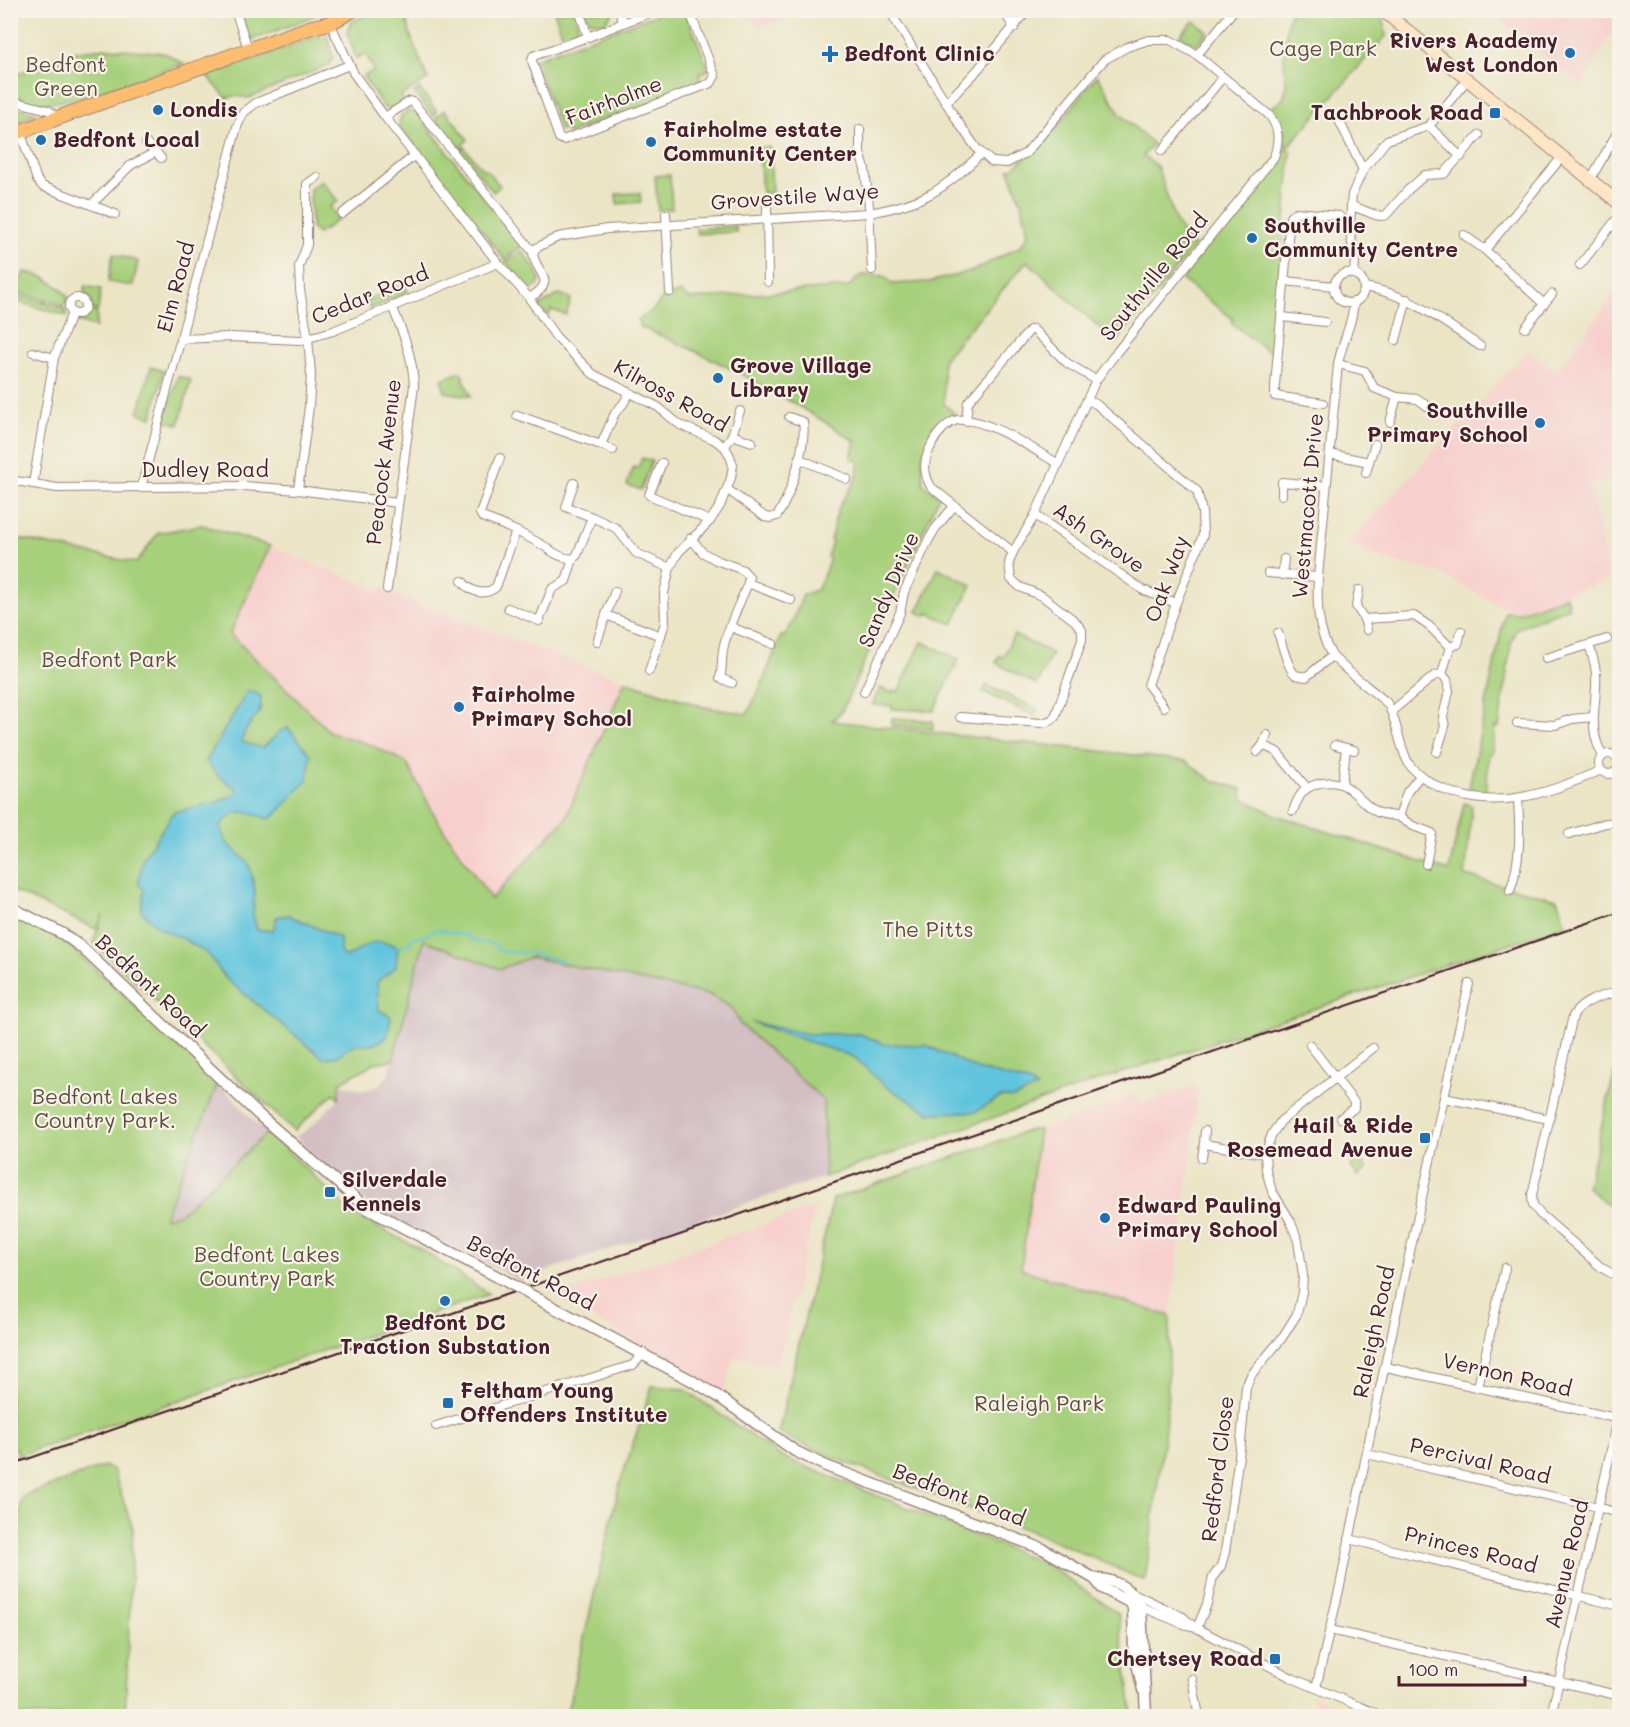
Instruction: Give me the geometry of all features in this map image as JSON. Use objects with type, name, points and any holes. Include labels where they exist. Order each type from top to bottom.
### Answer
[{"type":"main road","points":[[15,133],[312,27],[330,23],[353,10]]},
{"type":"main road","points":[[1382,10],[1620,204]]},
{"type":"street","points":[[220,10],[232,13],[237,10],[249,51]]},
{"type":"street","points":[[579,10],[588,37]]},
{"type":"street","points":[[619,10],[623,23]]},
{"type":"street","name":"Fairholme","points":[[657,10],[533,56],[532,61],[559,138],[563,140],[711,83],[715,76],[689,10]]},
{"type":"street","points":[[889,10],[946,103],[981,154]]},
{"type":"street","points":[[1003,10],[1014,28]]},
{"type":"street","points":[[946,103],[1028,10]]},
{"type":"street","points":[[1197,55],[1234,10]]},
{"type":"street","points":[[330,23],[349,65],[385,117],[498,262],[529,298],[542,289],[544,279],[533,252],[413,102],[410,101],[385,117]]},
{"type":"street","name":"Southville Road","points":[[981,154],[992,162],[1007,164],[1026,153],[1104,60],[1127,47],[1149,40],[1170,40],[1197,55],[1269,115],[1275,123],[1278,143],[1274,157],[1096,380],[1035,515],[1012,552]]},
{"type":"street","name":"Elm Road","points":[[141,488],[237,127],[243,113],[256,103],[349,65]]},
{"type":"street","points":[[1162,151],[1223,77]]},
{"type":"street","points":[[1354,274],[1355,262],[1350,230],[1352,194],[1363,170],[1387,140],[1429,126],[1467,80]]},
{"type":"street","points":[[10,100],[48,110],[57,117]]},
{"type":"street","points":[[1336,116],[1363,170]]},
{"type":"street","points":[[1429,126],[1461,157]]},
{"type":"street","points":[[1590,180],[1620,128]]},
{"type":"street","points":[[860,129],[860,153],[866,169],[872,270]]},
{"type":"street","points":[[15,133],[42,186],[115,214]]},
{"type":"street","points":[[1351,206],[1382,217],[1386,215],[1408,189],[1425,175],[1444,174],[1479,135]]},
{"type":"street","points":[[91,205],[131,165],[158,155],[146,143]]},
{"type":"street","name":"Grovestile Waye","points":[[533,252],[536,248],[558,237],[572,233],[667,224],[869,213],[916,202],[933,194],[952,181],[981,154]]},
{"type":"street","points":[[342,214],[414,155]]},
{"type":"street","points":[[1485,250],[1562,157]]},
{"type":"street","points":[[298,490],[310,396],[311,366],[300,290],[299,266],[307,245],[308,184],[317,177]]},
{"type":"street","points":[[767,201],[768,282]]},
{"type":"street","points":[[1323,403],[1275,396],[1290,217],[1296,212],[1339,216]]},
{"type":"street","points":[[666,214],[670,292]]},
{"type":"street","points":[[1580,265],[1620,215]]},
{"type":"street","points":[[1464,235],[1485,250],[1544,304]]},
{"type":"street","name":"Cedar Road","points":[[180,339],[301,340],[333,331],[498,262]]},
{"type":"street","points":[[1354,274],[1361,279],[1364,287],[1361,296],[1354,302],[1344,302],[1336,296],[1334,286],[1341,275],[1354,274]]},
{"type":"street","points":[[1285,281],[1334,286]]},
{"type":"street","points":[[1364,287],[1380,289],[1407,298],[1480,346]]},
{"type":"street","points":[[1524,328],[1552,294]]},
{"type":"street","name":"Kilross Road","points":[[529,298],[556,337],[586,368],[629,394],[658,407],[680,426],[713,439],[725,447],[733,465],[728,490],[720,506],[710,521],[678,553],[670,568],[664,593],[665,623],[649,671]]},
{"type":"street","points":[[1396,340],[1407,298]]},
{"type":"street","name":"Westmacott Drive","points":[[1354,302],[1353,315],[1338,364],[1317,608],[1320,628],[1332,656],[1387,703],[1392,711],[1407,762],[1420,776]]},
{"type":"street","name":"Peacock Avenue","points":[[387,589],[414,386],[408,345],[392,306]]},
{"type":"street","points":[[33,484],[54,358],[72,313]]},
{"type":"street","points":[[1282,317],[1326,322]]},
{"type":"street","points":[[966,421],[968,402],[1030,330],[1033,330],[1067,363],[1096,380]]},
{"type":"street","points":[[33,352],[54,358]]},
{"type":"street","points":[[1338,364],[1365,371],[1374,388],[1397,397],[1418,399],[1431,409]]},
{"type":"street","points":[[601,445],[615,413],[629,394]]},
{"type":"street","points":[[1390,422],[1397,397]]},
{"type":"street","name":"Oak Way","points":[[1087,400],[1096,404],[1197,491],[1202,512],[1203,535],[1176,603],[1148,685],[1164,707]]},
{"type":"street","points":[[725,447],[732,435],[740,411]]},
{"type":"street","points":[[517,415],[613,450]]},
{"type":"street","points":[[728,490],[765,517],[777,516],[800,459],[805,430],[803,422],[789,417]]},
{"type":"street","points":[[960,717],[1041,723],[1050,721],[1055,717],[1082,640],[1082,630],[1075,621],[1042,596],[1020,587],[1011,579],[1008,569],[1012,552],[931,487],[925,477],[924,459],[943,429],[957,420],[982,422],[1059,464]]},
{"type":"street","points":[[732,435],[752,442]]},
{"type":"street","points":[[1366,473],[1375,444]]},
{"type":"street","points":[[1330,453],[1369,462]]},
{"type":"street","points":[[500,458],[480,513],[482,517],[542,544],[561,558],[573,559]]},
{"type":"street","points":[[800,459],[847,479]]},
{"type":"street","points":[[662,463],[649,495],[710,521]]},
{"type":"street","name":"Dudley Road","points":[[10,480],[65,488],[244,486],[298,490],[398,503]]},
{"type":"street","points":[[1282,495],[1282,482],[1326,486]]},
{"type":"street","points":[[574,483],[566,507],[616,528],[636,553],[670,568]]},
{"type":"street","name":"Sandy Drive","points":[[864,692],[900,613],[904,592],[927,543],[934,529],[954,506]]},
{"type":"street","name":"Ash Grove","points":[[1035,515],[1143,590],[1176,603]]},
{"type":"street","points":[[508,608],[539,621],[552,589],[566,581],[592,517]]},
{"type":"street","points":[[462,581],[468,588],[483,594],[496,587],[516,531]]},
{"type":"street","points":[[691,538],[702,552],[743,570],[749,577],[722,654],[723,666],[720,678],[732,683]]},
{"type":"street","points":[[1282,575],[1284,559]]},
{"type":"street","points":[[1268,573],[1318,577]]},
{"type":"street","points":[[748,583],[791,600]]},
{"type":"street","points":[[1359,590],[1356,606],[1364,619],[1367,630]]},
{"type":"street","points":[[597,642],[615,591]]},
{"type":"street","points":[[606,615],[662,636]]},
{"type":"street","points":[[1364,619],[1414,616],[1429,626],[1450,647]]},
{"type":"street","points":[[731,627],[773,644]]},
{"type":"street","points":[[1450,647],[1458,644],[1461,631]]},
{"type":"street","points":[[1278,633],[1285,649],[1288,666],[1295,675],[1306,676],[1332,656]]},
{"type":"street","points":[[1546,658],[1607,639]]},
{"type":"street","points":[[1589,645],[1596,674],[1593,717],[1595,738],[1603,756]]},
{"type":"street","points":[[1442,674],[1450,647]]},
{"type":"street","points":[[1392,711],[1434,676],[1442,674]]},
{"type":"street","points":[[1437,752],[1445,726],[1443,717],[1449,691],[1447,680],[1442,674]]},
{"type":"street","points":[[1517,723],[1555,725],[1572,719],[1593,717]]},
{"type":"street","points":[[1257,752],[1267,735]]},
{"type":"street","points":[[1263,745],[1277,752],[1307,788]]},
{"type":"street","points":[[1335,745],[1350,749],[1342,784]]},
{"type":"street","points":[[1613,755],[1619,760],[1618,774],[1608,774],[1601,770],[1599,763],[1603,756],[1613,755]]},
{"type":"street","points":[[1399,817],[1407,792],[1420,776],[1456,794],[1503,801],[1543,793],[1601,770]]},
{"type":"street","points":[[1293,811],[1298,799],[1307,788],[1322,783],[1342,784],[1378,813],[1399,817],[1413,825],[1433,828],[1426,864]]},
{"type":"street","points":[[1510,891],[1518,864],[1520,840],[1518,799]]},
{"type":"street","points":[[1569,834],[1606,823],[1620,822]]},
{"type":"street","points":[[1584,830],[1587,839]]},
{"type":"street","name":"Bedfont Road","points":[[10,907],[63,934],[81,947],[259,1115],[368,1209],[644,1353],[716,1395],[795,1451],[826,1466],[1043,1549],[1095,1579],[1102,1588],[1138,1601],[1184,1624],[1195,1627],[1316,1688],[1382,1716]]},
{"type":"street","name":"Raleigh Road","points":[[1316,1688],[1469,984]]},
{"type":"street","points":[[1620,990],[1588,1001],[1577,1009],[1573,1016],[1532,1195],[1533,1205],[1540,1214],[1602,1268],[1620,1278]]},
{"type":"street","points":[[1310,1045],[1354,1102],[1354,1108],[1341,1118]]},
{"type":"street","points":[[1204,1144],[1265,1154],[1272,1134],[1281,1121],[1372,1048]]},
{"type":"street","points":[[1444,1098],[1549,1119]]},
{"type":"street","points":[[1202,1158],[1205,1131]]},
{"type":"street","name":"Redford Close","points":[[1195,1627],[1207,1604],[1213,1577],[1221,1566],[1225,1552],[1241,1442],[1246,1387],[1251,1375],[1282,1338],[1297,1314],[1302,1292],[1303,1275],[1298,1241],[1290,1220],[1268,1181],[1265,1154]]},
{"type":"street","points":[[1478,1387],[1505,1268]]},
{"type":"street","points":[[436,1426],[626,1367],[638,1361],[644,1353]]},
{"type":"street","name":"Vernon Road","points":[[1386,1367],[1619,1419]]},
{"type":"street","name":"Avenue Road","points":[[1551,1716],[1619,1419]]},
{"type":"street","name":"Percival Road","points":[[1367,1454],[1620,1514]]},
{"type":"street","name":"Princes Road","points":[[1349,1539],[1579,1594],[1620,1606]]},
{"type":"street","points":[[1138,1601],[1134,1650],[1146,1716]]},
{"type":"street","points":[[1330,1630],[1617,1695]]},
{"type":"street","points":[[1192,1678],[1200,1716]]},
{"type":"shaded area","points":[[749,11],[811,11],[757,27]]},
{"type":"shaded area","name":"Rivers Academy West London","points":[[1490,11],[1619,11],[1619,19],[1581,87]]},
{"type":"shaded area","name":"Southville Primary School","points":[[1619,287],[1619,475],[1590,486],[1609,579],[1520,612],[1494,603],[1436,572],[1393,562],[1347,544],[1527,351],[1557,371]]},
{"type":"shaded area","name":"Fairholme Primary School","points":[[270,546],[381,591],[382,588],[394,590],[393,594],[625,681],[565,819],[491,899],[439,823],[406,762],[366,743],[331,733],[230,634]]},
{"type":"shaded area","points":[[424,940],[500,969],[531,957],[710,995],[732,1008],[740,1024],[823,1100],[825,1177],[519,1280],[372,1208],[360,1198],[360,1191],[356,1186],[344,1185],[295,1136],[315,1123],[339,1098],[339,1083],[362,1090],[371,1089],[380,1085],[389,1074]]},
{"type":"shaded area","points":[[218,1083],[254,1121],[268,1132],[181,1213],[164,1218]]},
{"type":"shaded area","name":"Edward Pauling Primary School","points":[[1198,1085],[1193,1143],[1170,1316],[1021,1269],[1039,1130],[1138,1094],[1141,1104]]},
{"type":"shaded area","points":[[816,1206],[777,1367],[734,1356],[724,1394],[680,1366],[554,1297]]},
{"type":"shaded area","points":[[1312,1696],[1357,1716],[1315,1716]]},
{"type":"green space","points":[[246,11],[327,11],[252,40],[242,21],[242,14]]},
{"type":"green space","points":[[374,11],[392,11],[405,15],[412,40],[428,79],[401,96],[404,102],[392,109],[384,108],[363,76],[374,71],[366,54],[356,58],[347,33],[351,22]]},
{"type":"green space","points":[[554,11],[574,11],[578,26],[574,35],[564,39]]},
{"type":"green space","points":[[584,11],[612,11],[612,14],[604,23],[600,23],[589,19]]},
{"type":"green space","points":[[666,11],[685,11],[709,70],[698,74],[702,84],[567,134],[566,128],[560,130],[535,59]]},
{"type":"green space","name":"Cage Park","points":[[1291,11],[1372,11],[1384,21],[1386,36],[1286,149],[1283,128],[1270,109],[1283,99],[1286,87],[1284,58],[1287,23]]},
{"type":"green space","points":[[1194,21],[1208,32],[1197,44],[1193,44],[1180,35]]},
{"type":"green space","points":[[327,35],[333,57],[329,65],[249,98],[234,96],[227,98],[207,76],[319,36]]},
{"type":"green space","name":"Bedfont Green","points":[[109,48],[167,54],[184,64],[69,100],[33,103],[11,98],[10,77],[62,55]]},
{"type":"green space","points":[[1097,75],[1120,114],[1153,144],[1143,156],[1157,166],[1176,223],[1194,246],[1116,343],[1027,261],[948,354],[943,361],[944,404],[956,415],[941,425],[922,455],[923,484],[939,496],[842,711],[832,721],[1186,761],[1211,780],[1242,789],[1243,799],[1276,815],[1449,871],[1464,803],[1472,806],[1465,876],[1557,899],[1566,925],[1097,1081],[825,1177],[823,1100],[740,1024],[732,1008],[710,995],[531,957],[500,969],[424,940],[393,1060],[374,1063],[340,1083],[339,1098],[334,1093],[294,1131],[93,942],[103,915],[96,929],[11,890],[11,537],[136,563],[158,533],[202,525],[270,546],[230,634],[331,733],[366,743],[406,762],[439,823],[491,899],[565,819],[625,681],[704,707],[747,714],[781,636],[784,637],[792,623],[803,595],[818,589],[830,559],[827,557],[836,516],[857,475],[858,461],[851,458],[855,441],[750,379],[696,351],[640,327],[638,320],[653,310],[664,297],[681,292],[690,299],[848,287],[861,275],[884,276],[892,284],[929,282],[973,271],[1021,246],[1028,234],[1023,208],[1009,169],[1013,168],[1055,130]]},
{"type":"green space","points":[[419,88],[437,112],[433,116],[414,92]]},
{"type":"green space","name":"Bedfont Green","points":[[11,106],[37,113],[11,124]]},
{"type":"green space","points":[[445,110],[468,140],[459,148],[435,118]]},
{"type":"green space","points":[[408,111],[416,112],[522,246],[505,260],[399,126],[401,115]]},
{"type":"green space","points":[[464,147],[500,186],[493,192],[460,150]]},
{"type":"green space","points":[[770,147],[772,193],[762,193],[759,148]]},
{"type":"green space","points":[[1286,149],[1291,151],[1273,351],[1268,351],[1231,323],[1233,319],[1181,279]]},
{"type":"green space","points":[[670,175],[672,209],[658,210],[655,176]]},
{"type":"green space","points":[[322,181],[338,201],[330,207],[339,219],[318,234],[311,228],[310,190]]},
{"type":"green space","points":[[640,193],[641,202],[617,204],[616,194]]},
{"type":"green space","points":[[736,226],[736,232],[697,234],[696,229]]},
{"type":"green space","points":[[522,251],[537,271],[540,281],[538,286],[532,289],[525,287],[506,262]]},
{"type":"green space","points":[[113,254],[138,261],[133,286],[108,282]]},
{"type":"green space","points":[[24,272],[43,277],[58,287],[68,296],[64,306],[11,290],[11,278],[21,280]]},
{"type":"green space","points":[[405,285],[408,292],[370,309],[366,300]]},
{"type":"green space","points":[[85,286],[101,289],[98,310],[92,309],[91,300],[84,293]]},
{"type":"green space","points":[[10,293],[65,309],[67,316],[11,300]]},
{"type":"green space","points":[[560,294],[571,299],[566,315],[551,310],[548,316],[539,306]]},
{"type":"green space","points":[[91,311],[97,312],[96,328],[76,321],[83,319]]},
{"type":"green space","points":[[151,367],[164,371],[152,417],[138,413]]},
{"type":"green space","points":[[461,372],[471,396],[445,392],[442,379]]},
{"type":"green space","points":[[178,376],[191,380],[179,424],[165,421]]},
{"type":"green space","points":[[642,458],[652,461],[641,490],[627,485],[633,467],[638,468]]},
{"type":"green space","points":[[938,568],[972,585],[953,624],[928,613],[926,616],[917,612]]},
{"type":"green space","points":[[1566,596],[1569,607],[1516,629],[1511,644],[1499,727],[1495,727],[1492,753],[1489,754],[1486,792],[1469,788],[1505,612],[1518,613]]},
{"type":"green space","points":[[1014,635],[1052,653],[1037,685],[996,663],[999,656],[1003,657]]},
{"type":"green space","points":[[922,642],[959,659],[934,711],[892,709],[892,706],[872,705],[880,688],[892,693],[893,690],[898,692]]},
{"type":"green space","points":[[986,685],[1037,709],[1035,716],[983,692]]},
{"type":"green space","points":[[892,718],[933,721],[933,729],[892,725]]},
{"type":"green space","points":[[10,913],[57,934],[218,1083],[164,1218],[181,1213],[268,1132],[353,1214],[420,1249],[489,1294],[17,1456],[17,1448],[10,1450]]},
{"type":"green space","points":[[1619,1054],[1619,1214],[1587,1187]]},
{"type":"green space","name":"Raleigh Park","points":[[1030,1130],[1039,1130],[1021,1269],[1170,1316],[1167,1412],[1145,1581],[1046,1537],[831,1457],[778,1433],[833,1199]]},
{"type":"green space","points":[[1360,1159],[1367,1169],[1358,1176],[1350,1166]]},
{"type":"green space","points":[[652,1386],[684,1389],[782,1457],[1046,1564],[1118,1613],[1133,1716],[566,1716],[619,1486]]},
{"type":"green space","points":[[105,1466],[113,1470],[133,1529],[125,1716],[11,1716],[10,1586],[22,1499],[26,1495]]},
{"type":"water","points":[[248,690],[261,696],[260,711],[245,731],[241,742],[263,748],[280,731],[288,728],[311,755],[307,781],[275,815],[269,819],[247,812],[233,813],[220,826],[226,842],[249,864],[255,891],[253,914],[257,930],[273,930],[277,917],[288,915],[340,938],[340,952],[346,958],[370,943],[382,942],[398,947],[396,967],[377,982],[379,1010],[391,1017],[387,1037],[375,1044],[353,1045],[336,1057],[323,1058],[226,979],[208,954],[186,940],[159,928],[141,911],[144,890],[138,883],[143,858],[174,812],[218,802],[235,794],[237,789],[218,776],[206,761]]},
{"type":"water","points":[[751,1022],[808,1034],[860,1034],[885,1044],[926,1045],[977,1069],[1026,1082],[1037,1088],[1013,1098],[1001,1097],[975,1112],[930,1113],[885,1086],[854,1057]]},
{"type":"waterway","points":[[398,947],[407,945],[414,937],[424,936],[436,929],[470,937],[473,941],[493,944],[502,952],[529,953],[564,961]]},
{"type":"railway","points":[[10,1465],[1620,912]]},
{"type":"place","name":"Rivers Academy West London","points":[[1570,53]]},
{"type":"place","name":"Bedfont Clinic","points":[[830,54]]},
{"type":"place","name":"Londis","points":[[158,110]]},
{"type":"place","name":"Tachbrook Road","points":[[1495,113]]},
{"type":"place","name":"Bedfont Local","points":[[41,140]]},
{"type":"place","name":"Fairholme estate Community Center","points":[[651,142]]},
{"type":"place","name":"Southville Community Centre","points":[[1252,238]]},
{"type":"place","name":"Grove Village Library","points":[[718,378]]},
{"type":"place","name":"Southville Primary School","points":[[1540,423]]},
{"type":"place","name":"Fairholme Primary School","points":[[459,707]]},
{"type":"place","name":"Hail & Ride Rosemead Avenue","points":[[1425,1138]]},
{"type":"place","name":"Silverdale Kennels","points":[[330,1192]]},
{"type":"place","name":"Edward Pauling Primary School","points":[[1105,1218]]},
{"type":"place","name":"Bedfont DC Traction Substation","points":[[445,1301]]},
{"type":"place","name":"Feltham Young Offenders Institute","points":[[448,1403]]},
{"type":"place","name":"Chertsey Road","points":[[1275,1659]]},
{"type":"park label","name":"Bedfont Park","points":[[109,660]]},
{"type":"park label","name":"The Pitts","points":[[928,930]]},
{"type":"park label","name":"Bedfont Lakes Country Park.","points":[[105,1109]]},
{"type":"park label","name":"Bedfont Lakes Country Park","points":[[267,1267]]}]
